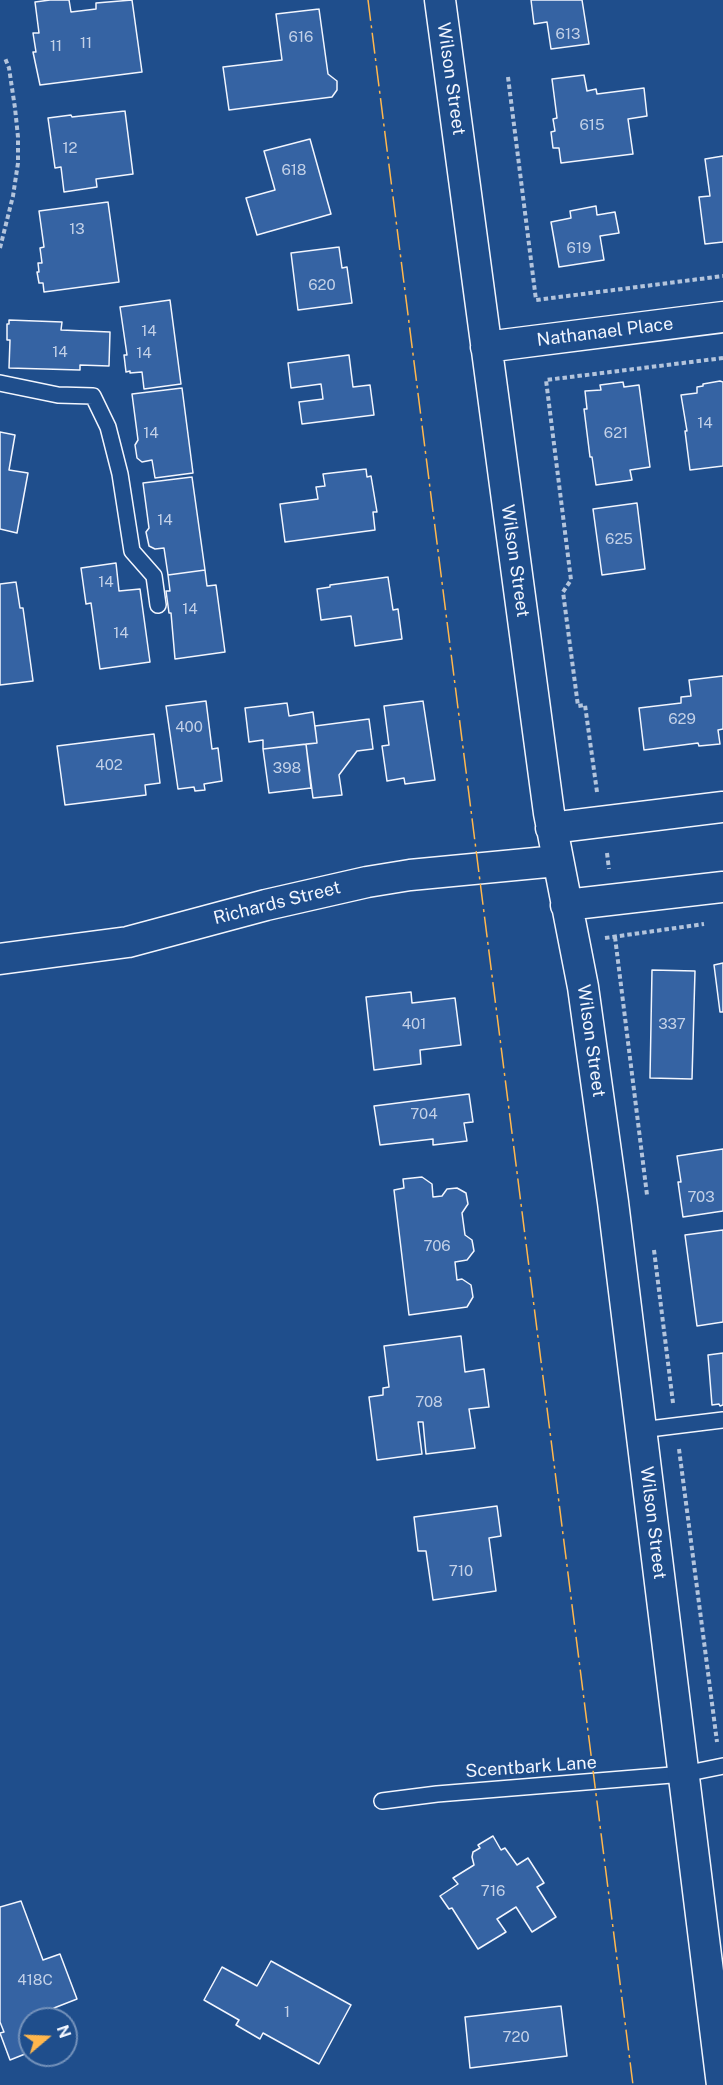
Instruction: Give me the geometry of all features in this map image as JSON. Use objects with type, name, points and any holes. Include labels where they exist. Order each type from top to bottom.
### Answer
[{"type":"street","name":"Wilson Street","points":[[440,0],[551,828],[584,987],[615,1214],[722,2085]]},
{"type":"street","name":"Nathanael Place","points":[[486,348],[723,317]]},
{"type":"street","points":[[551,828],[723,807]]},
{"type":"street","name":"Richards Street","points":[[0,959],[136,940],[266,905],[367,882],[410,875],[557,861]]},
{"type":"street","points":[[566,905],[723,887]]},
{"type":"lane","points":[[0,383],[58,395],[93,396],[108,427],[120,474],[132,551],[154,576],[158,605]]},
{"type":"lane","points":[[641,1430],[723,1420]]},
{"type":"lane","name":"Scentbark Lane","points":[[382,1801],[437,1794],[684,1774],[721,1766]]},
{"type":"path","points":[[0,248],[13,196],[18,163],[14,98],[5,58]]},
{"type":"path","points":[[508,77],[536,300],[723,276]]},
{"type":"path","points":[[578,706],[563,592],[571,580],[546,380],[723,358]]},
{"type":"path","points":[[648,1204],[615,937],[711,923]]},
{"type":"path","points":[[653,1239],[721,1766]]},
{"type":"building","points":[[69,0],[71,12],[96,9],[96,3],[132,0],[142,72],[40,85],[33,52],[36,52],[33,33],[39,33],[35,2]]},
{"type":"building","points":[[531,0],[582,0],[589,44],[551,49],[547,22],[534,24]]},
{"type":"building","points":[[319,9],[328,74],[337,81],[337,90],[332,97],[229,110],[223,67],[282,60],[276,14]]},
{"type":"building","points":[[584,75],[587,91],[596,89],[597,94],[644,88],[647,116],[628,119],[633,154],[561,163],[559,148],[553,148],[551,132],[555,131],[553,119],[557,118],[552,79]]},
{"type":"building","points":[[125,111],[133,174],[96,179],[97,187],[64,192],[61,167],[55,168],[48,118]]},
{"type":"building","points":[[310,139],[331,214],[257,235],[246,198],[275,190],[264,151]]},
{"type":"building","points":[[723,156],[723,242],[705,244],[699,197],[710,196],[705,159]]},
{"type":"building","points":[[108,202],[119,282],[44,292],[43,283],[39,283],[37,272],[39,272],[38,263],[42,263],[40,248],[44,247],[39,211]]},
{"type":"building","points":[[596,206],[597,215],[615,212],[619,233],[600,236],[604,260],[559,267],[551,222],[571,218],[570,211]]},
{"type":"building","points":[[339,247],[342,268],[347,267],[352,303],[298,310],[291,253]]},
{"type":"building","points":[[170,300],[181,384],[144,389],[142,372],[126,372],[124,355],[127,355],[120,307]]},
{"type":"building","points":[[9,320],[62,322],[61,330],[110,332],[109,366],[80,365],[80,370],[9,368],[10,340],[7,340],[7,324]]},
{"type":"building","points":[[349,355],[353,387],[370,385],[374,415],[302,424],[299,402],[323,399],[321,384],[291,388],[288,363]]},
{"type":"building","points":[[623,382],[624,387],[639,385],[650,467],[630,470],[632,480],[596,485],[584,409],[587,409],[585,391],[601,390],[600,385]]},
{"type":"building","points":[[723,382],[723,466],[690,470],[681,395],[697,393],[697,387]]},
{"type":"building","points":[[182,388],[193,473],[155,478],[152,460],[142,462],[137,458],[135,445],[138,440],[132,394]]},
{"type":"building","points":[[0,432],[15,435],[9,470],[28,473],[17,533],[0,529]]},
{"type":"building","points":[[366,469],[367,477],[371,476],[377,512],[373,512],[375,530],[285,542],[280,504],[318,499],[316,487],[325,486],[323,474]]},
{"type":"building","points":[[192,477],[205,570],[168,575],[164,548],[155,549],[149,546],[143,483]]},
{"type":"building","points":[[637,503],[645,569],[602,575],[593,509]]},
{"type":"building","points":[[116,563],[119,591],[140,589],[150,662],[100,669],[91,603],[86,604],[81,568]]},
{"type":"building","points":[[205,570],[207,586],[216,585],[225,652],[175,659],[171,613],[169,613],[166,591],[170,591],[168,575]]},
{"type":"building","points":[[388,577],[393,610],[398,609],[402,639],[355,646],[351,616],[321,620],[317,589]]},
{"type":"building","points":[[16,582],[20,608],[23,608],[33,681],[0,685],[0,584]]},
{"type":"building","points":[[723,676],[723,729],[718,730],[720,744],[699,746],[698,743],[644,750],[639,708],[681,703],[681,697],[691,696],[689,680]]},
{"type":"building","points":[[206,701],[212,749],[218,748],[222,781],[204,784],[205,790],[195,791],[194,787],[178,789],[166,706]]},
{"type":"building","points":[[423,701],[435,780],[405,784],[404,778],[387,781],[382,746],[389,745],[384,706]]},
{"type":"building","points":[[287,703],[289,716],[313,712],[317,743],[263,749],[263,740],[249,742],[245,708]]},
{"type":"building","points":[[369,719],[373,749],[357,751],[339,775],[342,795],[313,798],[306,744],[317,743],[315,726]]},
{"type":"building","points":[[154,734],[160,783],[145,785],[146,795],[65,805],[57,746]]},
{"type":"building","points":[[306,744],[311,788],[269,793],[263,749]]},
{"type":"building","points":[[723,963],[723,1012],[720,1012],[714,965]]},
{"type":"building","points":[[652,970],[695,971],[692,1079],[650,1078]]},
{"type":"building","points":[[411,992],[412,1003],[455,998],[461,1045],[420,1050],[421,1064],[374,1070],[366,997]]},
{"type":"building","points":[[469,1094],[473,1122],[464,1123],[467,1141],[433,1145],[433,1139],[380,1145],[374,1106]]},
{"type":"building","points":[[723,1149],[723,1211],[683,1217],[677,1156]]},
{"type":"building","points":[[422,1177],[432,1184],[433,1197],[442,1196],[447,1189],[457,1188],[466,1193],[468,1204],[462,1213],[465,1235],[472,1240],[474,1251],[467,1260],[455,1262],[457,1280],[462,1279],[471,1285],[473,1297],[467,1307],[409,1315],[394,1190],[404,1188],[403,1179]]},
{"type":"building","points":[[723,1230],[723,1322],[697,1326],[685,1235]]},
{"type":"building","points":[[461,1336],[465,1372],[484,1369],[489,1407],[469,1409],[475,1448],[426,1454],[423,1422],[418,1422],[422,1454],[377,1460],[369,1397],[383,1395],[383,1388],[389,1387],[384,1346]]},
{"type":"building","points":[[723,1353],[723,1405],[712,1405],[708,1355]]},
{"type":"building","points":[[497,1506],[501,1536],[489,1538],[496,1591],[433,1600],[426,1551],[418,1551],[414,1517]]},
{"type":"building","points":[[493,1836],[501,1850],[505,1848],[517,1865],[528,1858],[544,1883],[537,1887],[556,1917],[532,1932],[516,1907],[497,1919],[506,1932],[478,1949],[452,1908],[449,1909],[440,1896],[458,1884],[453,1878],[474,1865],[473,1852],[480,1848],[478,1845]]},
{"type":"building","points":[[21,1901],[43,1960],[60,1954],[77,1999],[57,2007],[18,2007],[18,2057],[10,2060],[0,2033],[4,2032],[0,2022],[0,1907]]},
{"type":"building","points":[[271,1961],[351,2005],[319,2064],[263,2033],[260,2039],[236,2025],[239,2020],[204,2000],[222,1967],[257,1986]]},
{"type":"building","points":[[561,2006],[567,2056],[470,2068],[465,2017]]},
{"type":"power","points":[[368,0],[633,2085]]}]
